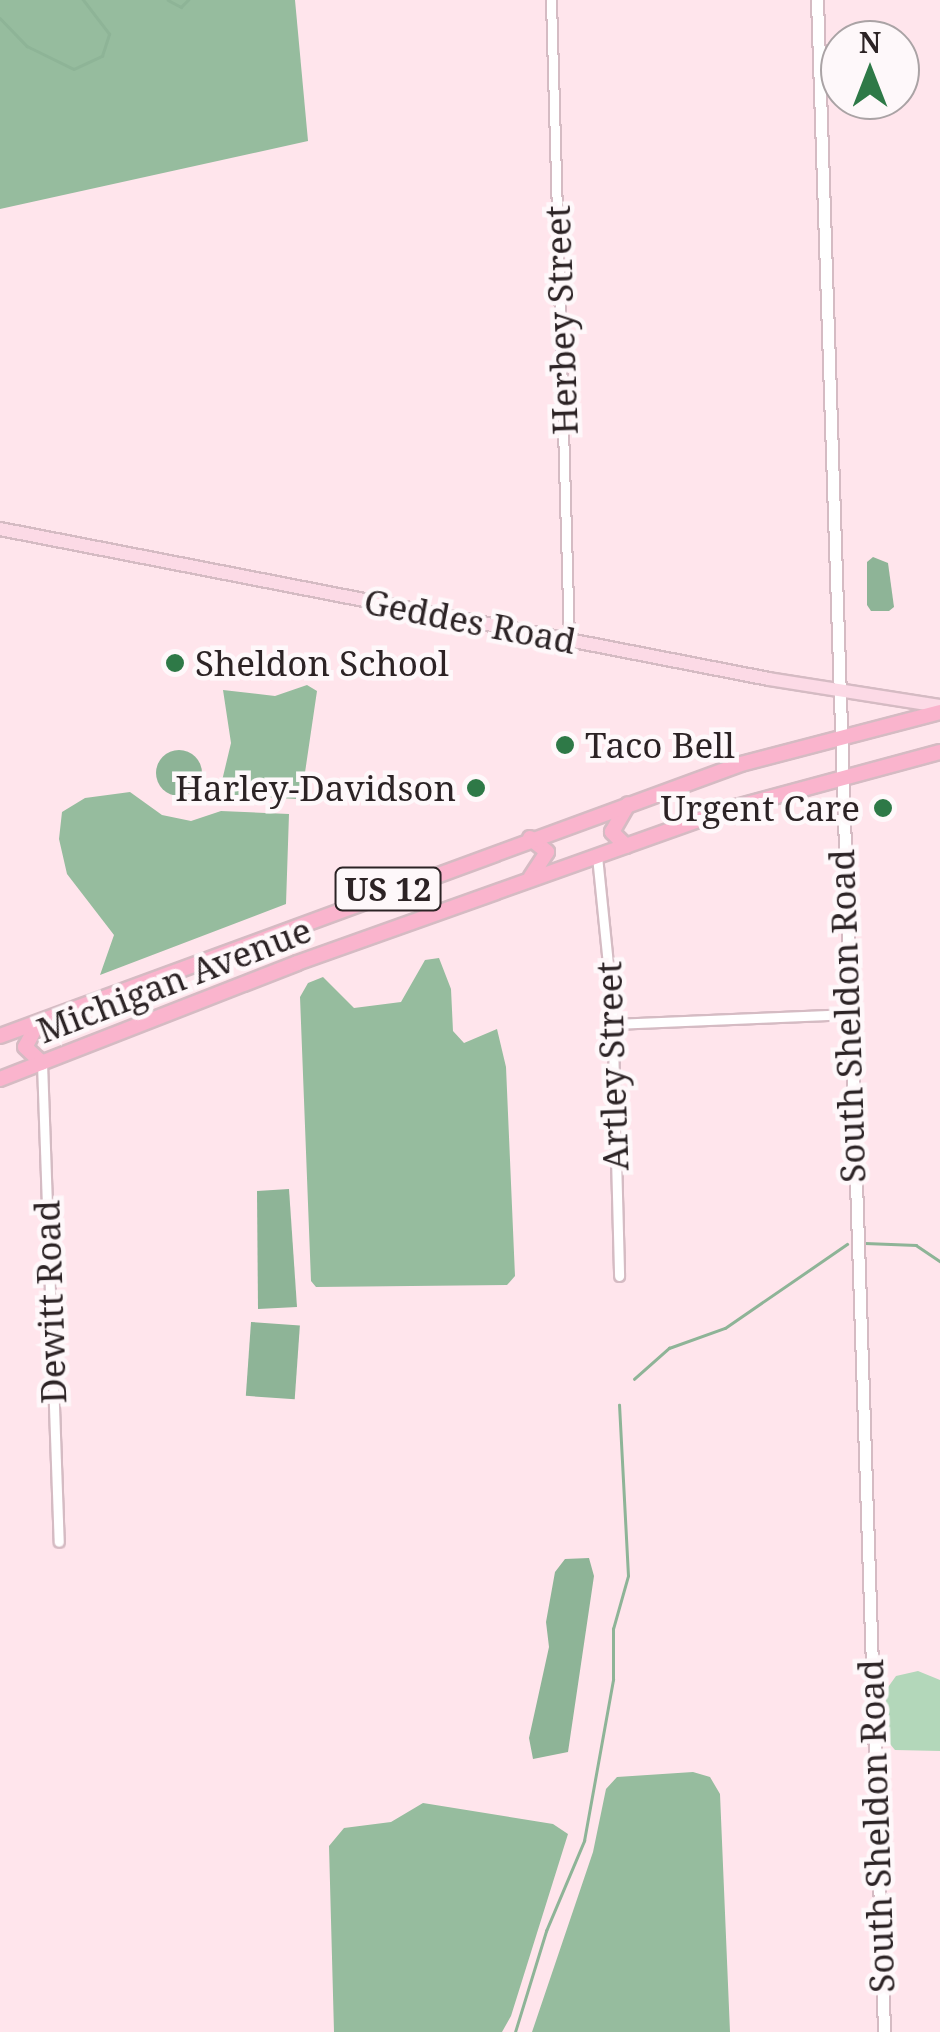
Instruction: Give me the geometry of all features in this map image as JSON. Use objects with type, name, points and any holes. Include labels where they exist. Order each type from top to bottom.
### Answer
[{"type":"main road","name":"Geddes Road","points":[[0,530],[940,709]]},
{"type":"main road","name":"Michigan Avenue","points":[[0,1036],[530,838],[838,734],[940,709]]},
{"type":"main road","name":"Michigan Avenue","points":[[0,1079],[597,856],[839,776],[940,752]]},
{"type":"main road","points":[[626,846],[612,832],[628,804]]},
{"type":"main road","points":[[528,881],[547,856],[544,845],[530,838]]},
{"type":"main road","points":[[38,1022],[26,1047],[42,1063]]},
{"type":"street","name":"Herbey Street","points":[[552,0],[568,640]]},
{"type":"street","name":"South Sheldon Road","points":[[817,0],[839,776],[884,2032]]},
{"type":"street","name":"Artley Street","points":[[597,856],[612,1024],[619,1276]]},
{"type":"street","points":[[612,1024],[847,1014]]},
{"type":"street","name":"Dewitt Road","points":[[42,1063],[59,1542]]},
{"type":"shaded area","points":[[0,0],[295,0],[308,141],[0,209]]},
{"type":"shaded area","points":[[873,557],[888,563],[894,607],[889,611],[871,611],[867,605],[867,562]]},
{"type":"shaded area","points":[[307,685],[317,691],[302,793],[296,799],[227,795],[221,785],[231,743],[223,690],[275,696]]},
{"type":"shaded area","points":[[179,750],[196,756],[202,773],[196,790],[179,796],[162,790],[156,773],[162,756]]},
{"type":"shaded area","points":[[130,792],[162,815],[191,821],[221,811],[289,814],[286,904],[100,975],[114,935],[67,874],[59,839],[62,812],[85,798]]},
{"type":"shaded area","points":[[439,958],[451,989],[453,1031],[464,1043],[497,1029],[506,1067],[515,1276],[507,1285],[316,1287],[311,1281],[300,997],[308,983],[323,977],[354,1008],[401,1002],[425,960]]},
{"type":"shaded area","points":[[289,1189],[297,1307],[258,1309],[257,1191]]},
{"type":"shaded area","points":[[251,1322],[300,1325],[295,1399],[246,1396]]},
{"type":"shaded area","points":[[589,1558],[594,1576],[568,1752],[533,1759],[529,1738],[549,1647],[546,1622],[555,1572],[565,1559]]},
{"type":"shaded area","points":[[918,1671],[940,1680],[940,1751],[895,1750],[885,1738],[886,1690],[896,1676]]},
{"type":"shaded area","points":[[693,1772],[710,1777],[720,1794],[730,2032],[532,2032],[593,1852],[606,1789],[617,1777]]},
{"type":"shaded area","points":[[423,1803],[553,1824],[568,1834],[511,2016],[502,2032],[334,2032],[329,1846],[344,1828],[391,1822]]},
{"type":"waterway","points":[[0,18],[27,46],[74,69],[102,56],[109,34],[83,0]]},
{"type":"waterway","points":[[168,0],[181,7],[188,0]]},
{"type":"waterway","points":[[865,1243],[916,1245],[940,1261]]},
{"type":"waterway","points":[[634,1379],[669,1348],[725,1328],[847,1244]]},
{"type":"waterway","points":[[515,2032],[546,1931],[584,1841],[613,1680],[613,1629],[628,1576],[619,1405]]},
{"type":"place","name":"Sheldon School","points":[[175,663]]},
{"type":"place","name":"Taco Bell","points":[[565,745]]},
{"type":"place","name":"Harley-Davidson","points":[[476,788]]},
{"type":"place","name":"Urgent Care","points":[[883,808]]}]
